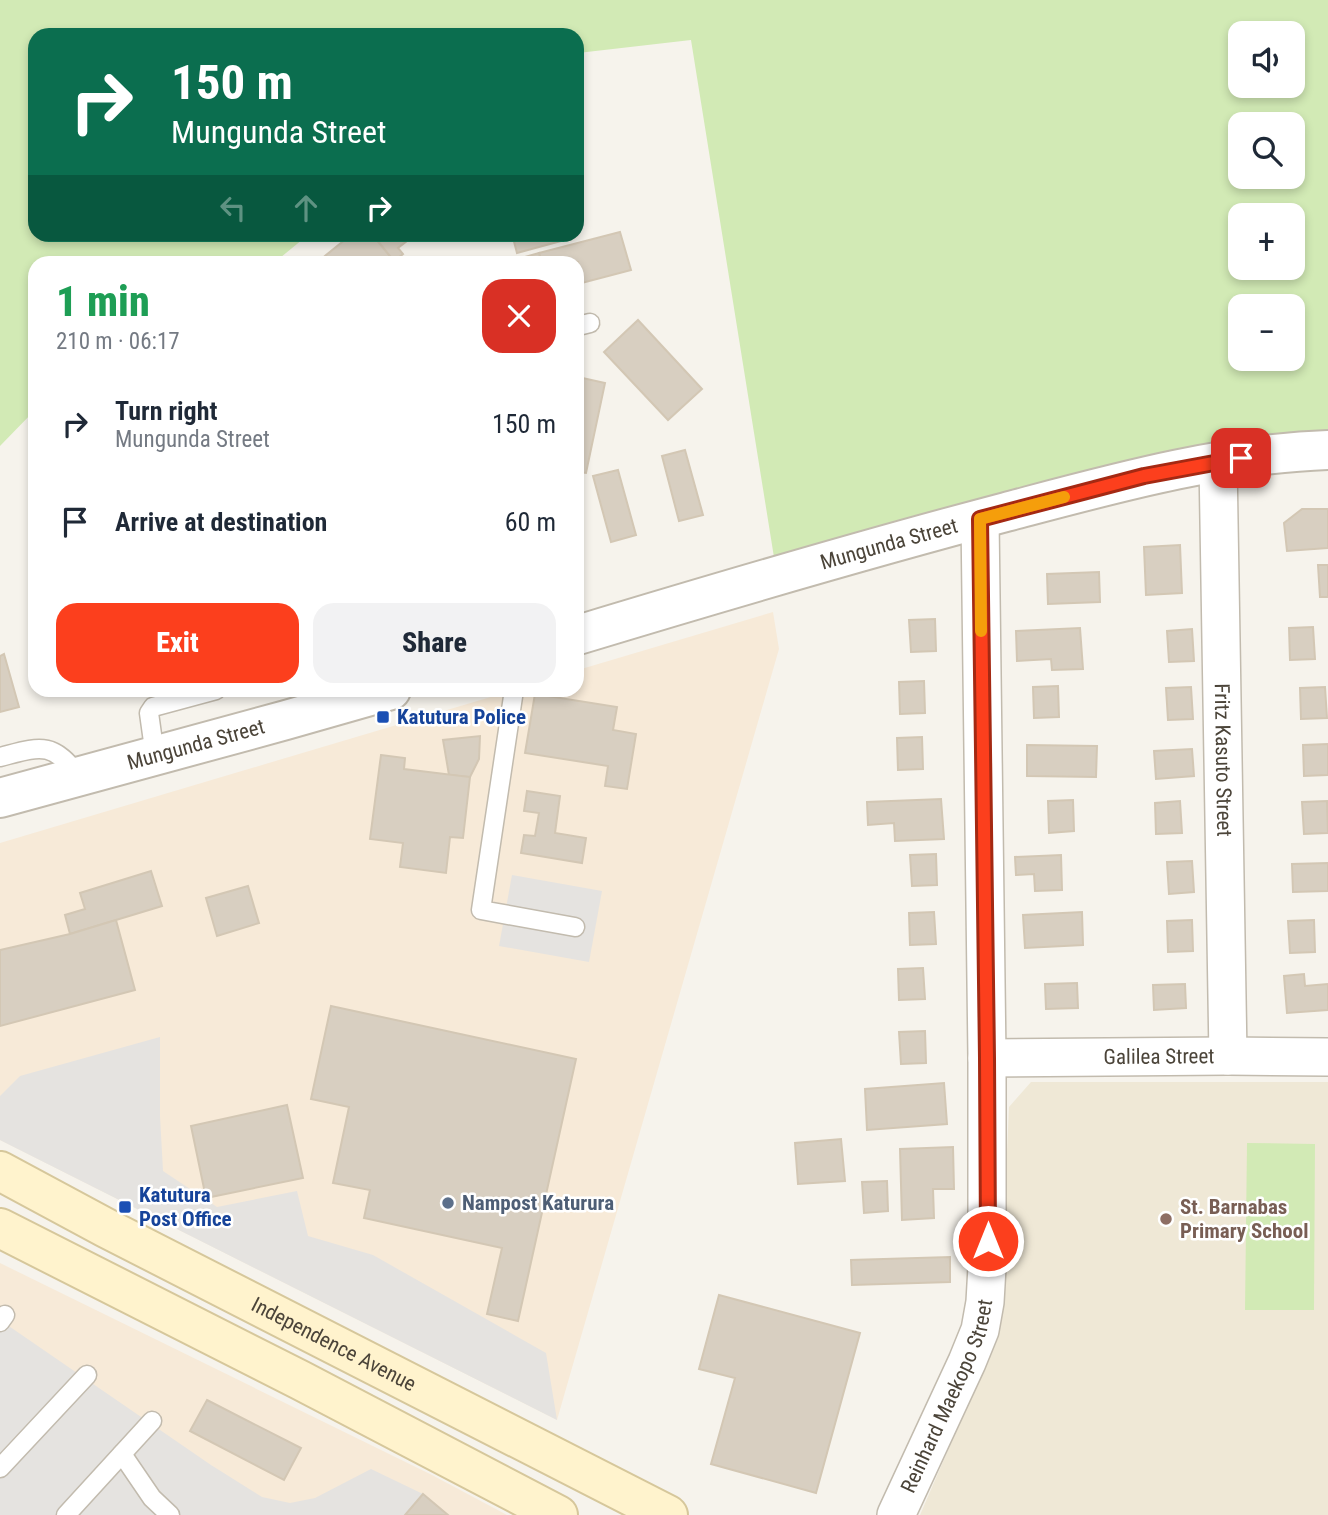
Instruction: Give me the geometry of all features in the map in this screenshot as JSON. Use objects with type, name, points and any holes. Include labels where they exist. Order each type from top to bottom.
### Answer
[{"type":"main road","name":"Independence Avenue","points":[[0,1171],[106,1228],[668,1515]]},
{"type":"main road","points":[[0,1228],[558,1515]]},
{"type":"street","name":"Mungunda Street","points":[[584,633],[751,583],[1144,476],[1286,451],[1328,450]]},
{"type":"street","name":"Fritz Kasuto Street","points":[[1218,462],[1228,1056]]},
{"type":"street","name":"Reinhard Maekopo Street","points":[[896,1515],[967,1362],[980,1330],[985,1302],[988,1254],[987,1058],[980,519]]},
{"type":"street","name":"Mungunda Street","points":[[0,798],[357,697]]},
{"type":"street","name":"Galilea Street","points":[[987,1058],[1328,1057]]},
{"type":"lane","points":[[155,756],[149,713],[153,707],[190,697]]},
{"type":"lane","points":[[513,697],[481,910],[575,927]]},
{"type":"lane","points":[[0,757],[42,748],[55,752],[69,763],[79,777]]},
{"type":"lane","points":[[0,1468],[87,1375]]},
{"type":"lane","points":[[66,1515],[152,1421]]},
{"type":"lane","points":[[122,1454],[152,1497],[170,1515]]},
{"type":"shaded area","points":[[773,612],[779,649],[557,1420],[0,1140],[0,843],[490,697],[584,697],[584,668]]},
{"type":"shaded area","points":[[512,875],[602,891],[589,962],[499,946]]},
{"type":"shaded area","points":[[160,1037],[163,1171],[217,1207],[297,1191],[308,1236],[373,1255],[546,1353],[557,1420],[0,1140],[0,1096],[20,1076]]},
{"type":"shaded area","name":"St. Barnabas Primary School","points":[[1031,1082],[1328,1082],[1328,1515],[920,1515],[999,1332],[1009,1107]]},
{"type":"shaded area","points":[[0,1263],[430,1474],[507,1515],[0,1515]]},
{"type":"shaded area","points":[[0,1320],[262,1497],[290,1503],[315,1498],[371,1469],[423,1494],[405,1515],[0,1515]]},
{"type":"green space","points":[[0,0],[1328,0],[1328,450],[777,576],[691,40],[584,52],[584,28],[28,28],[28,242],[299,242],[282,256],[28,256],[28,417],[0,446]]},
{"type":"green space","points":[[1247,1143],[1315,1144],[1314,1310],[1245,1310]]},
{"type":"building","points":[[620,232],[631,270],[584,282],[584,256],[540,256],[539,253]]},
{"type":"building","points":[[342,242],[379,242],[390,256],[325,256]]},
{"type":"building","points":[[379,242],[406,242],[398,248],[403,254],[390,256]]},
{"type":"building","points":[[514,242],[557,242],[517,253]]},
{"type":"building","points":[[638,320],[702,389],[668,420],[604,352]]},
{"type":"building","points":[[584,378],[605,383],[584,473]]},
{"type":"building","points":[[685,450],[703,515],[679,521],[662,456]]},
{"type":"building","points":[[618,470],[636,535],[611,542],[593,476]]},
{"type":"building","points":[[1302,509],[1328,509],[1328,548],[1287,551],[1284,523]]},
{"type":"building","points":[[1180,545],[1182,593],[1146,595],[1144,547]]},
{"type":"building","points":[[1318,565],[1328,565],[1328,597],[1320,597]]},
{"type":"building","points":[[1099,572],[1100,602],[1048,604],[1047,574]]},
{"type":"building","points":[[935,619],[936,651],[911,652],[909,620]]},
{"type":"building","points":[[1313,627],[1315,659],[1290,660],[1289,628]]},
{"type":"building","points":[[1080,628],[1083,669],[1052,670],[1051,659],[1017,661],[1016,631]]},
{"type":"building","points":[[1192,629],[1194,661],[1169,662],[1167,631]]},
{"type":"building","points":[[4,654],[19,707],[0,712],[0,656]]},
{"type":"building","points":[[924,681],[925,713],[900,714],[899,682]]},
{"type":"building","points":[[1058,686],[1059,717],[1034,718],[1033,687]]},
{"type":"building","points":[[1191,687],[1193,719],[1168,720],[1166,688]]},
{"type":"building","points":[[1325,687],[1327,718],[1301,719],[1300,688]]},
{"type":"building","points":[[534,697],[554,697],[617,707],[613,730],[636,734],[627,789],[605,786],[608,766],[525,753]]},
{"type":"building","points":[[480,736],[479,759],[470,777],[449,775],[443,740]]},
{"type":"building","points":[[922,737],[923,769],[898,770],[897,738]]},
{"type":"building","points":[[1328,744],[1328,775],[1304,776],[1303,745]]},
{"type":"building","points":[[1027,745],[1097,746],[1096,777],[1027,776]]},
{"type":"building","points":[[1192,749],[1194,776],[1156,779],[1154,751]]},
{"type":"building","points":[[381,755],[405,758],[404,769],[470,777],[463,838],[450,837],[446,873],[400,867],[403,843],[370,839]]},
{"type":"building","points":[[527,791],[560,796],[555,833],[586,838],[582,863],[521,853],[524,835],[535,836],[539,813],[524,811]]},
{"type":"building","points":[[941,799],[944,839],[895,841],[894,823],[868,825],[867,802]]},
{"type":"building","points":[[1073,800],[1074,831],[1049,833],[1048,801]]},
{"type":"building","points":[[1180,801],[1182,833],[1156,834],[1155,803]]},
{"type":"building","points":[[1327,801],[1328,833],[1304,834],[1302,802]]},
{"type":"building","points":[[936,854],[937,885],[912,886],[910,855]]},
{"type":"building","points":[[1061,855],[1062,890],[1035,891],[1034,874],[1016,875],[1015,857]]},
{"type":"building","points":[[1192,861],[1194,892],[1169,894],[1167,862]]},
{"type":"building","points":[[1328,863],[1328,891],[1293,892],[1292,864]]},
{"type":"building","points":[[151,871],[162,906],[70,934],[65,915],[85,909],[80,893]]},
{"type":"building","points":[[248,886],[259,923],[217,936],[206,898]]},
{"type":"building","points":[[934,912],[936,944],[910,945],[909,913]]},
{"type":"building","points":[[1082,912],[1083,945],[1025,948],[1023,915]]},
{"type":"building","points":[[116,920],[135,990],[0,1026],[0,950]]},
{"type":"building","points":[[1192,920],[1193,951],[1168,952],[1167,921]]},
{"type":"building","points":[[1314,920],[1315,952],[1290,953],[1288,921]]},
{"type":"building","points":[[923,968],[925,999],[899,1000],[898,969]]},
{"type":"building","points":[[1304,974],[1305,986],[1328,984],[1328,1010],[1287,1013],[1284,976]]},
{"type":"building","points":[[1077,983],[1078,1008],[1046,1009],[1045,984]]},
{"type":"building","points":[[1185,984],[1186,1008],[1154,1010],[1153,985]]},
{"type":"building","points":[[331,1006],[576,1059],[518,1321],[487,1314],[502,1248],[364,1218],[370,1190],[333,1183],[349,1107],[311,1099]]},
{"type":"building","points":[[925,1031],[926,1063],[901,1064],[899,1032]]},
{"type":"building","points":[[944,1083],[947,1124],[867,1130],[865,1089]]},
{"type":"building","points":[[287,1105],[303,1178],[206,1198],[191,1126]]},
{"type":"building","points":[[841,1139],[845,1181],[798,1184],[795,1143]]},
{"type":"building","points":[[953,1147],[954,1189],[933,1189],[934,1218],[902,1220],[900,1149]]},
{"type":"building","points":[[887,1181],[888,1211],[864,1213],[862,1182]]},
{"type":"building","points":[[950,1257],[950,1282],[852,1285],[851,1260]]},
{"type":"building","points":[[719,1295],[860,1333],[816,1493],[711,1464],[735,1378],[699,1369]]},
{"type":"building","points":[[207,1400],[301,1448],[284,1480],[190,1431]]},
{"type":"building","points":[[423,1494],[448,1515],[405,1515]]},
{"type":"slow traffic","points":[[981,631],[980,519],[1064,497]]},
{"type":"place","name":"Katutura Police","points":[[383,717]]},
{"type":"place","name":"Nampost Katurura","points":[[448,1203]]},
{"type":"place","name":"Katutura Post Office","points":[[125,1207]]},
{"type":"place","name":"St. Barnabas Primary School","points":[[1166,1219]]},
{"type":"route","points":[[988,1241],[980,519],[1144,476],[1241,458]]}]
